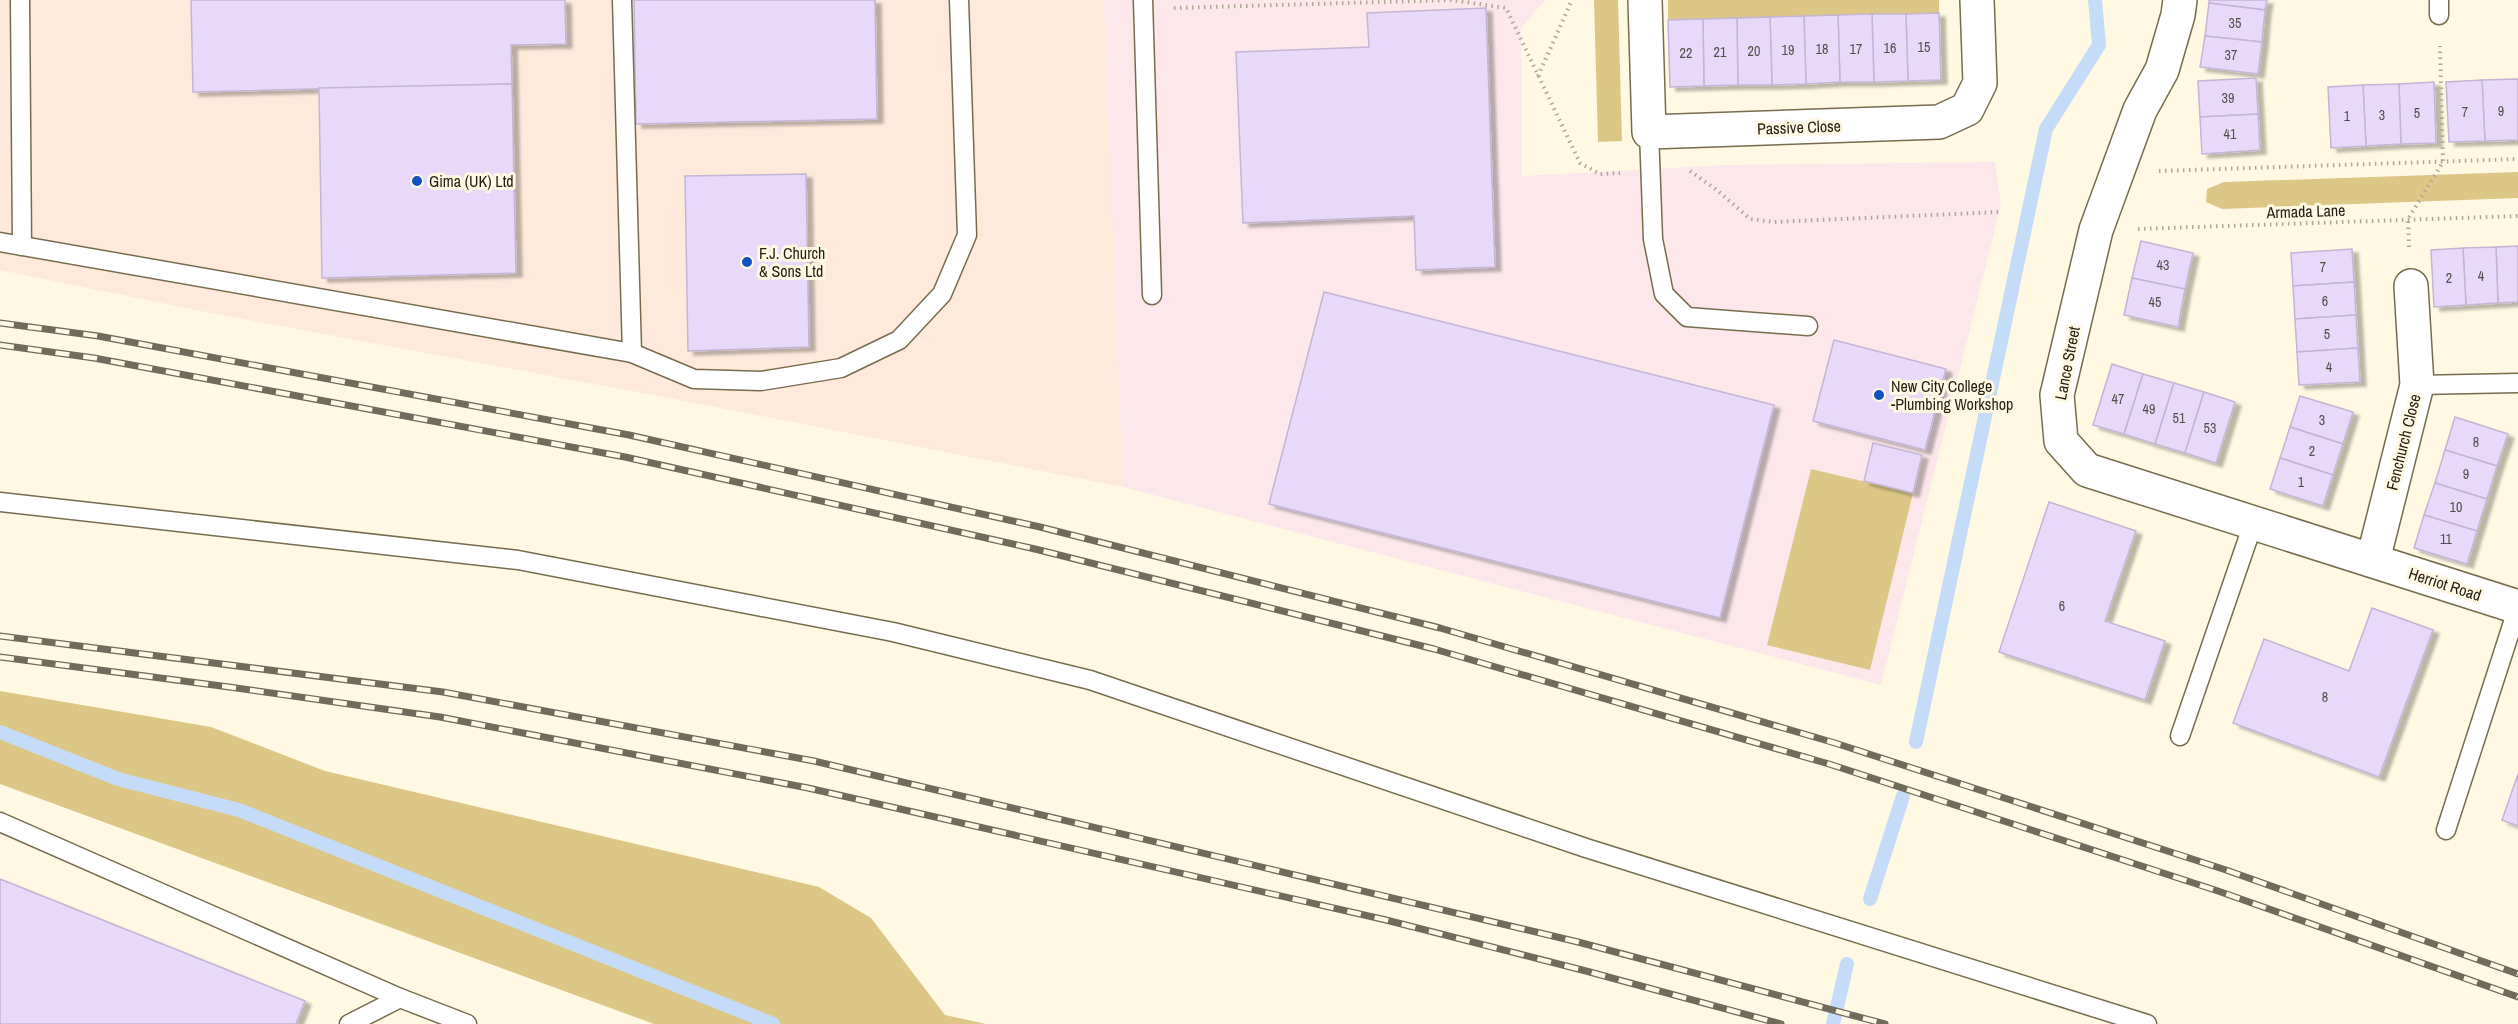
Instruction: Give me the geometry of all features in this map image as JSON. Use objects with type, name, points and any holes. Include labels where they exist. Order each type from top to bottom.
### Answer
[{"type":"street","points":[[1645,0],[1649,132]]},
{"type":"street","name":"Passive Close","points":[[1649,132],[1940,122],[1967,109],[1980,83],[1977,0]]},
{"type":"street","name":"Lance Street","points":[[2180,0],[2162,70],[2140,110],[2096,230],[2057,395],[2061,441],[2087,470],[2373,561]]},
{"type":"street","name":"Fenchurch Close","points":[[2373,561],[2417,385],[2411,286]]},
{"type":"street","name":"Herriot Road","points":[[2373,561],[2518,607]]},
{"type":"lane","points":[[20,0],[22,246]]},
{"type":"lane","points":[[622,0],[632,353]]},
{"type":"lane","points":[[0,242],[632,353],[694,379],[761,381],[841,368],[899,339],[942,294],[967,235],[959,0]]},
{"type":"lane","points":[[1143,4],[1152,295]]},
{"type":"lane","points":[[1649,132],[1653,239],[1664,294],[1687,317],[1808,326]]},
{"type":"lane","points":[[2417,385],[2518,383]]},
{"type":"lane","points":[[0,502],[518,560],[893,632],[1090,680],[1586,848],[2147,1024]]},
{"type":"lane","points":[[2180,735],[2253,524]]},
{"type":"lane","points":[[2446,830],[2518,607]]},
{"type":"lane","points":[[0,822],[399,998],[467,1024]]},
{"type":"lane","points":[[349,1024],[399,998]]},
{"type":"path","points":[[1143,4],[1452,0],[1506,8],[1580,163],[1600,174],[1690,171],[1717,190],[1750,219],[1774,222],[1999,212]]},
{"type":"path","points":[[1537,76],[1572,0]]},
{"type":"path","points":[[2408,219],[2443,162],[2439,7]]},
{"type":"path","points":[[2116,173],[2518,159]]},
{"type":"path","name":"Armada Lane","points":[[2096,230],[2518,216]]},
{"type":"shaded area","points":[[0,0],[1104,0],[1123,487],[696,403],[206,312],[0,270]]},
{"type":"shaded area","points":[[1104,0],[1545,0],[1521,28],[1522,176],[1726,165],[1995,162],[2001,205],[1881,685],[1123,487]]},
{"type":"shaded area","points":[[1594,0],[1618,0],[1622,141],[1598,142]]},
{"type":"shaded area","points":[[1668,0],[1939,0],[1939,13],[1668,20]]},
{"type":"shaded area","points":[[2518,172],[2518,198],[2222,209],[2206,202],[2207,189],[2224,182]]},
{"type":"shaded area","points":[[1811,469],[1913,493],[1870,670],[1767,645]]},
{"type":"shaded area","points":[[0,691],[211,727],[325,771],[819,887],[871,918],[945,1015],[986,1024],[654,1024],[0,784]]},
{"type":"building","points":[[191,0],[565,0],[566,44],[511,45],[512,84],[193,92]]},
{"type":"building","points":[[634,0],[875,0],[877,119],[636,124]]},
{"type":"building","points":[[2209,0],[2267,0],[2265,10],[2209,3]]},
{"type":"building","points":[[2209,3],[2265,10],[2262,42],[2205,36]]},
{"type":"building","points":[[1486,8],[1495,267],[1416,270],[1414,216],[1243,223],[1236,52],[1369,47],[1367,13]]},
{"type":"building","points":[[1939,13],[1941,80],[1908,81],[1906,14]]},
{"type":"building","points":[[1872,14],[1906,14],[1908,81],[1874,82]]},
{"type":"building","points":[[1872,14],[1874,82],[1840,82],[1838,15]]},
{"type":"building","points":[[1838,15],[1840,82],[1806,84],[1804,16]]},
{"type":"building","points":[[1804,16],[1806,84],[1772,85],[1770,17]]},
{"type":"building","points":[[1770,17],[1772,85],[1738,85],[1737,18]]},
{"type":"building","points":[[1737,18],[1738,85],[1704,86],[1703,19]]},
{"type":"building","points":[[1703,19],[1704,86],[1670,87],[1668,20]]},
{"type":"building","points":[[2205,36],[2262,42],[2258,74],[2200,67]]},
{"type":"building","points":[[2256,78],[2258,114],[2200,117],[2198,81]]},
{"type":"building","points":[[2518,79],[2518,140],[2485,141],[2482,80]]},
{"type":"building","points":[[2482,80],[2485,141],[2449,142],[2446,82]]},
{"type":"building","points":[[2434,82],[2436,143],[2401,144],[2399,84]]},
{"type":"building","name":"Gima (UK) Ltd","points":[[512,84],[516,273],[322,278],[319,88]]},
{"type":"building","points":[[2399,84],[2401,144],[2366,146],[2363,85]]},
{"type":"building","points":[[2363,85],[2366,146],[2331,148],[2328,87]]},
{"type":"building","points":[[2258,114],[2260,150],[2202,154],[2200,117]]},
{"type":"building","name":"F.J. Church & Sons Ltd","points":[[806,174],[809,347],[688,351],[685,176]]},
{"type":"building","points":[[2141,241],[2193,253],[2185,289],[2132,278]]},
{"type":"building","points":[[2518,246],[2518,302],[2498,303],[2496,247]]},
{"type":"building","points":[[2496,247],[2498,303],[2466,305],[2463,248]]},
{"type":"building","points":[[2463,248],[2466,305],[2434,307],[2431,250]]},
{"type":"building","points":[[2352,249],[2354,282],[2293,286],[2291,253]]},
{"type":"building","points":[[2132,278],[2185,289],[2178,327],[2124,315]]},
{"type":"building","points":[[2354,282],[2356,315],[2295,319],[2293,286]]},
{"type":"building","points":[[1324,292],[1774,405],[1720,618],[1269,504]]},
{"type":"building","points":[[2356,315],[2358,348],[2297,352],[2295,319]]},
{"type":"building","name":"New City College -Plumbing Workshop","points":[[1834,340],[1946,369],[1925,450],[1813,421]]},
{"type":"building","points":[[2358,348],[2360,382],[2299,385],[2297,352]]},
{"type":"building","points":[[2112,364],[2143,374],[2124,434],[2093,425]]},
{"type":"building","points":[[2143,374],[2174,383],[2155,444],[2124,434]]},
{"type":"building","points":[[2174,383],[2204,392],[2185,453],[2155,444]]},
{"type":"building","points":[[2204,392],[2235,402],[2216,463],[2185,453]]},
{"type":"building","points":[[2300,396],[2353,412],[2343,444],[2290,427]]},
{"type":"building","points":[[2455,417],[2508,434],[2497,466],[2445,450]]},
{"type":"building","points":[[2290,427],[2343,444],[2333,475],[2280,458]]},
{"type":"building","points":[[1873,443],[1922,455],[1913,493],[1864,481]]},
{"type":"building","points":[[2445,450],[2497,466],[2487,499],[2435,483]]},
{"type":"building","points":[[2280,458],[2333,475],[2323,506],[2270,489]]},
{"type":"building","points":[[2435,483],[2487,499],[2477,531],[2424,515]]},
{"type":"building","points":[[2049,502],[2136,531],[2105,621],[2165,641],[2145,700],[1999,652]]},
{"type":"building","points":[[2424,515],[2477,531],[2467,564],[2414,548]]},
{"type":"building","points":[[2372,608],[2433,630],[2379,777],[2233,723],[2264,639],[2349,671]]},
{"type":"building","points":[[2518,774],[2518,826],[2502,820]]},
{"type":"building","points":[[0,879],[305,1001],[296,1024],[0,1024]]},
{"type":"waterway","points":[[1916,742],[2046,129],[2099,45],[2095,0]]},
{"type":"waterway","points":[[0,732],[118,779],[239,810],[773,1024]]},
{"type":"waterway","points":[[1870,899],[1903,796]]},
{"type":"waterway","points":[[1833,1024],[1847,964]]},
{"type":"railway","points":[[0,323],[98,336],[629,435],[1040,527],[1440,628],[1835,743],[2226,870],[2518,974]]},
{"type":"railway","points":[[0,345],[94,358],[625,457],[1035,549],[1434,649],[1829,764],[2218,891],[2518,997]]},
{"type":"railway","points":[[0,636],[443,692],[814,761],[1578,942],[1885,1024]]},
{"type":"railway","points":[[0,657],[440,717],[808,788],[1386,920],[1781,1024]]},
{"type":"place","name":"Gima (UK) Ltd","points":[[417,181]]},
{"type":"place","name":"F.J. Church & Sons Ltd","points":[[747,262]]},
{"type":"place","name":"New City College -Plumbing Workshop","points":[[1879,395]]}]
